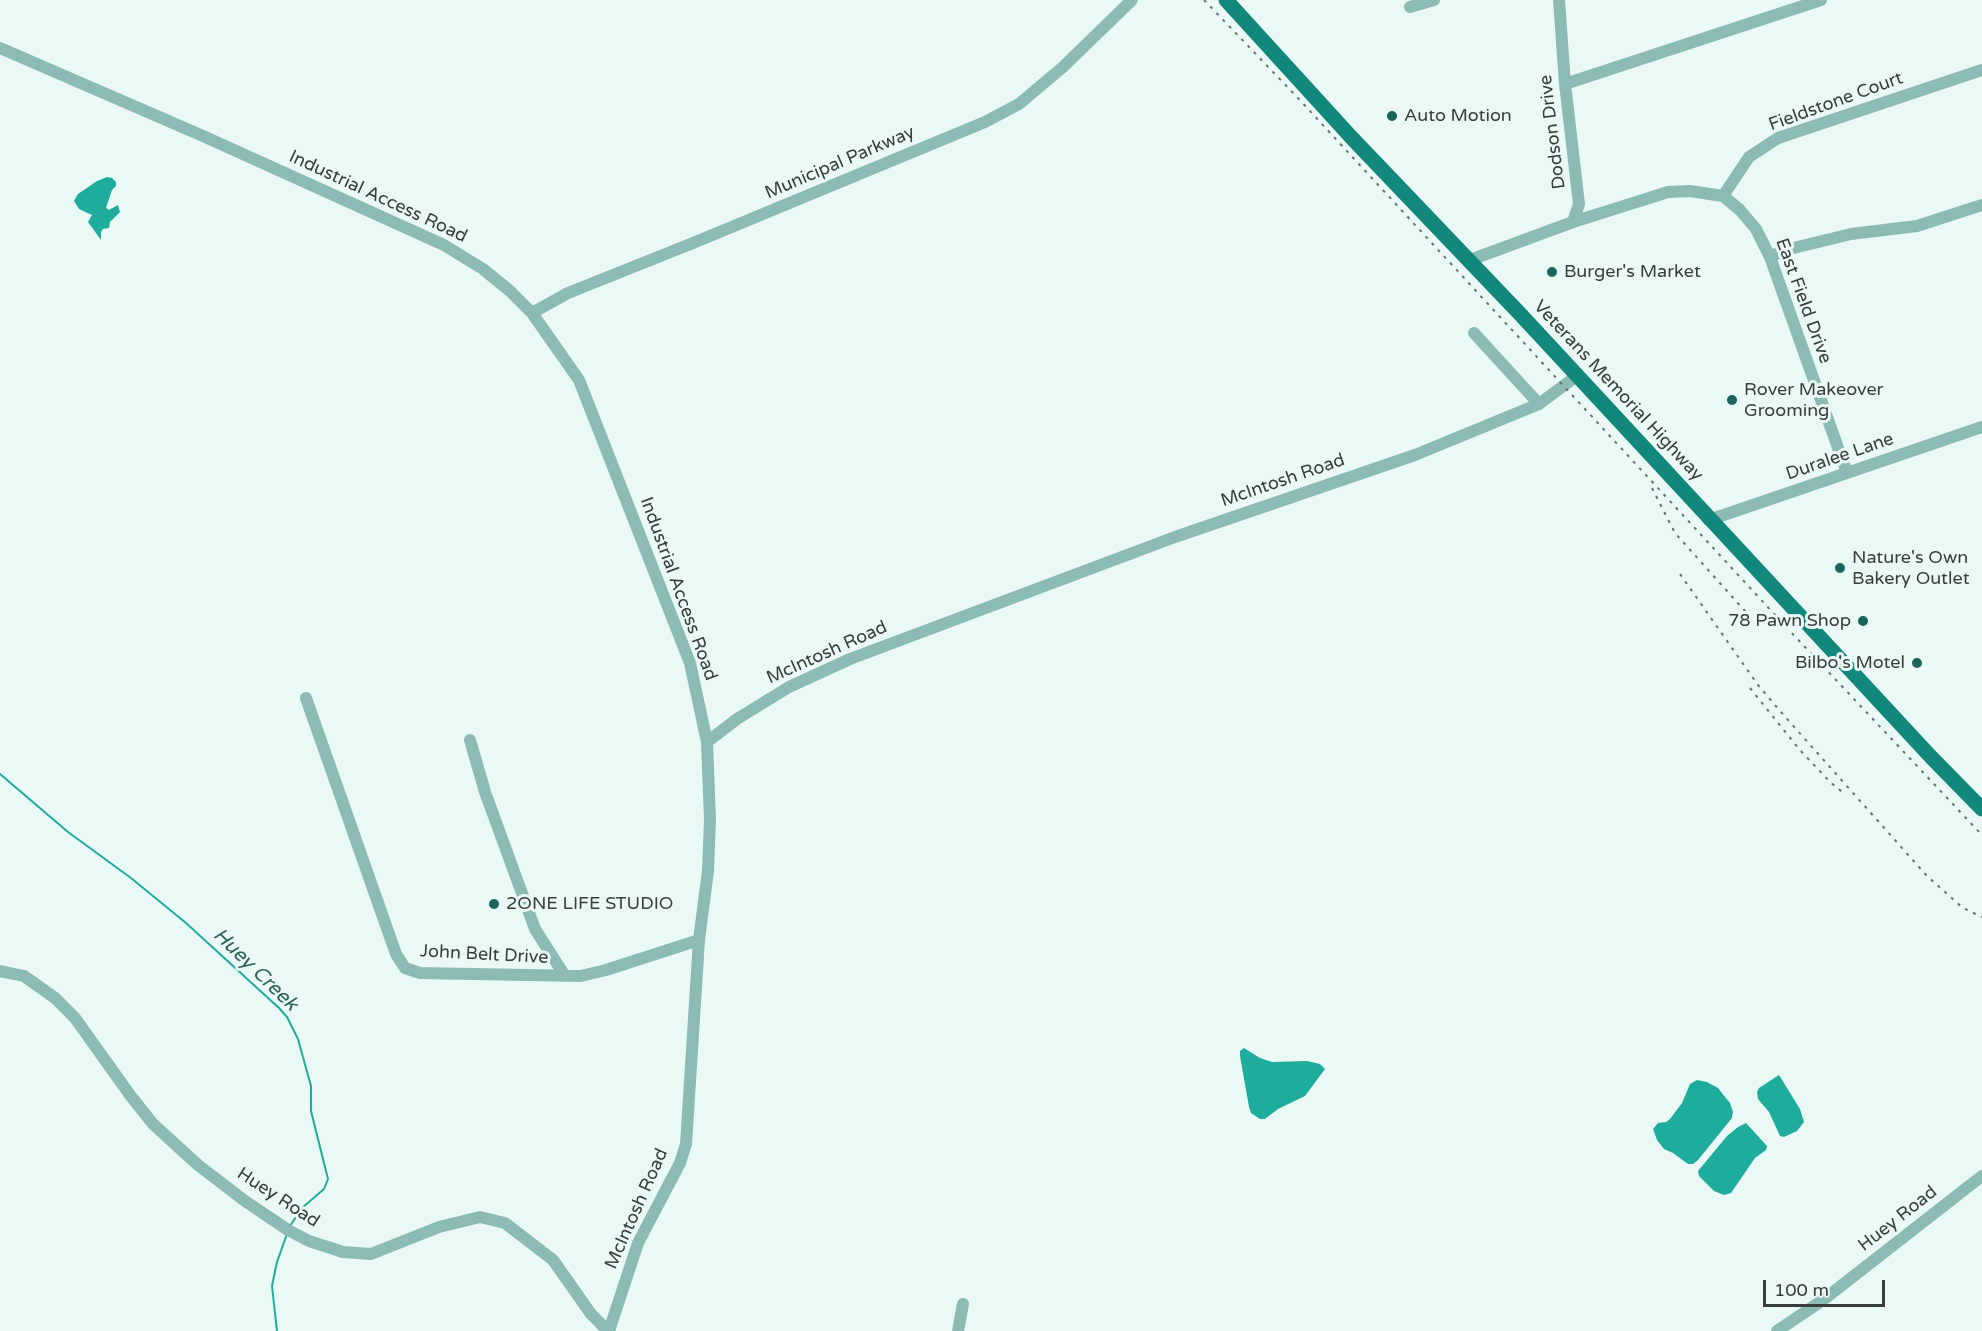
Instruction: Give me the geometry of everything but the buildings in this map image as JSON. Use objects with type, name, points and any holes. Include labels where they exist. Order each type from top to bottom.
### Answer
[{"type":"main road","name":"Veterans Memorial Highway","points":[[1226,0],[1351,137],[1578,375],[1709,520],[1982,809]]},
{"type":"street","name":"Municipal Parkway","points":[[532,313],[568,293],[985,122],[1012,108],[1063,67],[1132,0]]},
{"type":"street","points":[[1410,7],[1434,0]]},
{"type":"street","name":"Dodson Drive","points":[[1559,0],[1565,84],[1580,204],[1573,222]]},
{"type":"street","points":[[1565,84],[1821,0]]},
{"type":"street","name":"Industrial Access Road","points":[[0,48],[203,136],[444,245],[483,269],[532,313],[579,380],[690,663],[707,742]]},
{"type":"street","name":"Fieldstone Court","points":[[1722,196],[1749,157],[1778,138],[1982,70]]},
{"type":"street","points":[[1470,260],[1573,222],[1668,192],[1690,191],[1722,196]]},
{"type":"street","name":"East Field Drive","points":[[1722,196],[1740,210],[1756,229],[1770,257],[1847,473]]},
{"type":"street","points":[[1770,257],[1785,250],[1851,234],[1917,226],[1982,205]]},
{"type":"street","points":[[1474,333],[1539,404]]},
{"type":"street","name":"McIntosh Road","points":[[608,1331],[638,1243],[680,1163],[686,1144],[699,940],[708,871],[710,817],[707,742],[737,719],[789,687],[850,659],[1175,537],[1415,455],[1539,404],[1578,375]]},
{"type":"street","name":"Duralee Lane","points":[[1709,520],[1982,427]]},
{"type":"street","name":"John Belt Drive","points":[[306,698],[396,954],[405,968],[420,974],[581,976],[699,940]]},
{"type":"street","points":[[470,740],[485,792],[535,929],[565,976]]},
{"type":"street","name":"Huey Road","points":[[0,971],[24,976],[55,998],[75,1018],[153,1124],[198,1165],[288,1230],[309,1241],[343,1252],[371,1254],[439,1227],[480,1217],[505,1223],[554,1260],[591,1314],[608,1331]]},
{"type":"street","name":"Huey Road","points":[[1777,1331],[1823,1300],[1982,1176]]},
{"type":"street","points":[[958,1331],[963,1304]]},
{"type":"shaded area","points":[[107,177],[116,182],[116,186],[112,190],[106,208],[109,210],[118,205],[120,212],[110,222],[109,228],[103,229],[101,240],[88,222],[92,215],[79,209],[74,201],[78,194]]},
{"type":"shaded area","points":[[1244,1048],[1272,1062],[1307,1061],[1320,1064],[1325,1069],[1305,1096],[1278,1109],[1265,1119],[1260,1119],[1251,1113],[1249,1107],[1240,1056],[1240,1051]]},
{"type":"shaded area","points":[[1779,1075],[1800,1109],[1804,1122],[1797,1131],[1784,1137],[1780,1136],[1769,1112],[1758,1099],[1757,1092],[1759,1088]]},
{"type":"shaded area","points":[[1697,1080],[1718,1088],[1730,1103],[1733,1112],[1732,1118],[1698,1160],[1693,1164],[1688,1164],[1664,1149],[1653,1129],[1658,1123],[1670,1119],[1682,1103],[1690,1084]]},
{"type":"shaded area","points":[[1746,1123],[1767,1146],[1766,1150],[1755,1158],[1731,1193],[1724,1195],[1714,1191],[1699,1176],[1698,1171],[1727,1136]]},
{"type":"waterway","name":"Huey Creek","points":[[0,774],[68,832],[131,878],[186,923],[287,1017],[298,1039],[311,1086],[311,1111],[328,1179],[324,1189],[302,1208],[290,1226]]},
{"type":"waterway","name":"Huey Creek","points":[[277,1331],[272,1286],[277,1262],[287,1234]]},
{"type":"railway","points":[[1204,0],[1297,97],[1788,629],[1982,835]]},
{"type":"railway","points":[[1652,488],[1675,533],[1753,620]]},
{"type":"railway","points":[[1680,574],[1758,685],[1780,711],[1927,876],[1963,908],[1982,917]]},
{"type":"railway","points":[[1750,688],[1799,749],[1830,782],[1846,795]]},
{"type":"place","name":"Auto Motion","points":[[1392,116]]},
{"type":"place","name":"Burger's Market","points":[[1552,272]]},
{"type":"place","name":"Rover Makeover Grooming","points":[[1732,400]]},
{"type":"place","name":"Nature's Own Bakery Outlet","points":[[1840,568]]},
{"type":"place","name":"78 Pawn Shop","points":[[1863,621]]},
{"type":"place","name":"Bilbo's Motel","points":[[1917,663]]},
{"type":"place","name":"2ONE LIFE STUDIO","points":[[494,904]]}]
